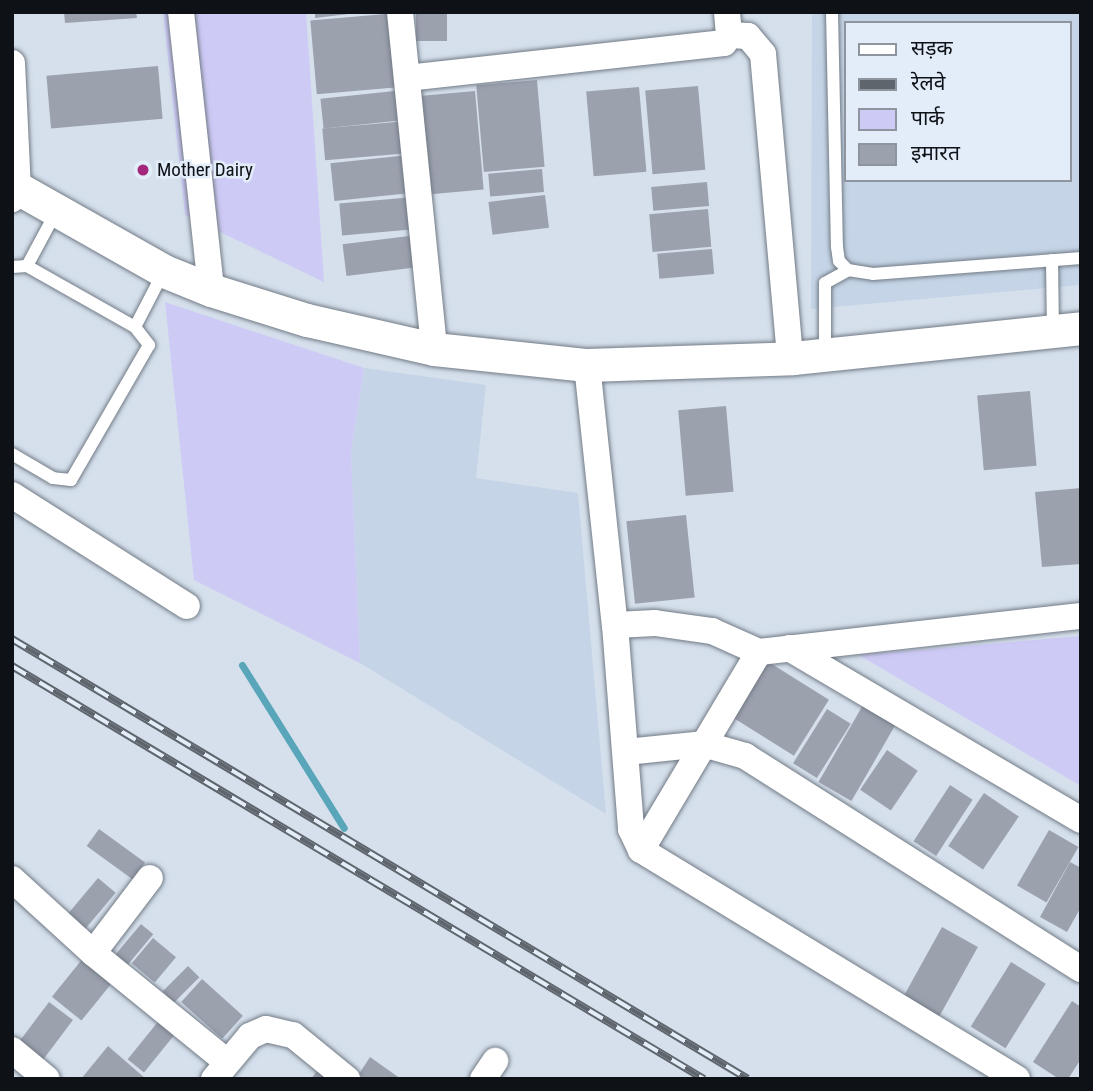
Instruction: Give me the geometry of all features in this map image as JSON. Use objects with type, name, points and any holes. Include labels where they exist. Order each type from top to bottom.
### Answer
[{"type":"street","points":[[181,12],[211,290]]},
{"type":"street","points":[[400,12],[434,349]]},
{"type":"street","points":[[407,78],[724,43],[728,24],[748,36],[763,54],[790,358]]},
{"type":"street","points":[[12,63],[14,191],[56,211],[164,271],[211,290],[307,320],[434,349],[587,365],[790,358],[1067,330]]},
{"type":"street","points":[[587,365],[615,625],[631,829],[641,850],[1017,1079]]},
{"type":"street","points":[[12,495],[187,606]]},
{"type":"street","points":[[615,625],[655,623],[712,631],[760,652],[1081,616]]},
{"type":"street","points":[[789,648],[1081,820]]},
{"type":"street","points":[[641,850],[760,652]]},
{"type":"street","points":[[626,752],[703,744],[745,756],[1081,969]]},
{"type":"street","points":[[93,953],[150,878]]},
{"type":"street","points":[[12,879],[221,1070],[250,1036],[266,1029],[293,1035],[347,1079]]},
{"type":"street","points":[[12,1050],[47,1079]]},
{"type":"lane","points":[[832,12],[837,247],[839,261],[848,270],[873,274],[1081,258]]},
{"type":"lane","points":[[27,266],[56,211]]},
{"type":"lane","points":[[1052,260],[1067,330]]},
{"type":"lane","points":[[12,267],[27,266],[135,327],[149,340],[149,349],[77,475],[60,480],[12,454]]},
{"type":"lane","points":[[825,355],[825,283],[848,270]]},
{"type":"lane","points":[[135,327],[164,271]]},
{"type":"shaded area","points":[[812,12],[1081,12],[1081,285],[811,309]]},
{"type":"shaded area","points":[[364,368],[486,385],[476,478],[578,493],[606,814],[360,663],[351,453]]},
{"type":"green space","points":[[163,12],[306,12],[324,282],[185,215]]},
{"type":"green space","points":[[165,302],[364,368],[351,453],[360,663],[194,580]]},
{"type":"green space","points":[[1081,636],[1081,786],[859,655]]},
{"type":"building","points":[[64,12],[136,12],[137,18],[65,23]]},
{"type":"building","points":[[315,12],[349,12],[349,14],[315,18]]},
{"type":"building","points":[[416,12],[447,12],[447,41],[416,41]]},
{"type":"building","points":[[397,13],[403,87],[317,94],[310,21]]},
{"type":"building","points":[[158,66],[163,119],[51,129],[46,76]]},
{"type":"building","points":[[537,80],[545,167],[484,172],[476,85]]},
{"type":"building","points":[[698,86],[705,170],[653,174],[645,91]]},
{"type":"building","points":[[639,87],[646,172],[594,176],[586,92]]},
{"type":"building","points":[[404,90],[407,120],[324,129],[320,99]]},
{"type":"building","points":[[475,91],[484,190],[428,195],[419,96]]},
{"type":"building","points":[[407,121],[410,153],[325,160],[322,128]]},
{"type":"building","points":[[409,155],[413,193],[334,201],[330,163]]},
{"type":"building","points":[[542,169],[544,192],[490,197],[488,174]]},
{"type":"building","points":[[707,182],[709,206],[653,211],[651,187]]},
{"type":"building","points":[[545,195],[549,228],[492,235],[488,202]]},
{"type":"building","points":[[414,197],[417,229],[342,235],[339,204]]},
{"type":"building","points":[[708,209],[711,247],[653,252],[649,214]]},
{"type":"building","points":[[417,235],[421,267],[346,276],[343,244]]},
{"type":"building","points":[[712,249],[714,274],[659,279],[657,254]]},
{"type":"building","points":[[1030,391],[1037,466],[984,470],[977,396]]},
{"type":"building","points":[[726,406],[733,492],[686,496],[678,410]]},
{"type":"building","points":[[1081,488],[1081,564],[1042,567],[1035,492]]},
{"type":"building","points":[[686,515],[695,598],[635,604],[626,521]]},
{"type":"building","points":[[767,661],[829,700],[794,756],[732,717]]},
{"type":"building","points":[[863,705],[896,724],[851,801],[818,782]]},
{"type":"building","points":[[827,709],[851,724],[817,778],[793,763]]},
{"type":"building","points":[[887,750],[918,771],[891,810],[860,790]]},
{"type":"building","points":[[950,785],[973,800],[936,856],[914,841]]},
{"type":"building","points":[[984,793],[1019,816],[983,870],[948,846]]},
{"type":"building","points":[[99,829],[145,863],[133,879],[87,846]]},
{"type":"building","points":[[1049,830],[1078,847],[1046,902],[1017,885]]},
{"type":"building","points":[[1070,862],[1081,868],[1081,907],[1067,932],[1040,917]]},
{"type":"building","points":[[98,878],[116,893],[85,930],[67,915]]},
{"type":"building","points":[[141,924],[153,934],[127,966],[115,955]]},
{"type":"building","points":[[942,927],[978,947],[937,1020],[901,1000]]},
{"type":"building","points":[[153,938],[176,957],[155,983],[132,963]]},
{"type":"building","points":[[84,957],[114,981],[81,1021],[52,997]]},
{"type":"building","points":[[1011,962],[1046,984],[1005,1048],[971,1026]]},
{"type":"building","points":[[188,966],[199,977],[174,1003],[163,991]]},
{"type":"building","points":[[202,979],[243,1016],[222,1039],[181,1002]]},
{"type":"building","points":[[1072,1001],[1081,1007],[1081,1059],[1068,1079],[1059,1079],[1033,1062]]},
{"type":"building","points":[[49,1002],[73,1020],[40,1064],[16,1046]]},
{"type":"building","points":[[161,1018],[177,1031],[144,1072],[128,1059]]},
{"type":"building","points":[[108,1046],[146,1079],[81,1079]]},
{"type":"building","points":[[370,1057],[401,1079],[365,1079],[359,1074]]},
{"type":"building","points":[[317,1071],[327,1079],[311,1079]]},
{"type":"waterway","points":[[242,665],[344,828]]},
{"type":"railway","points":[[12,639],[748,1079]]},
{"type":"railway","points":[[12,666],[704,1079]]},
{"type":"place","name":"Mother Dairy","points":[[143,170]]}]
